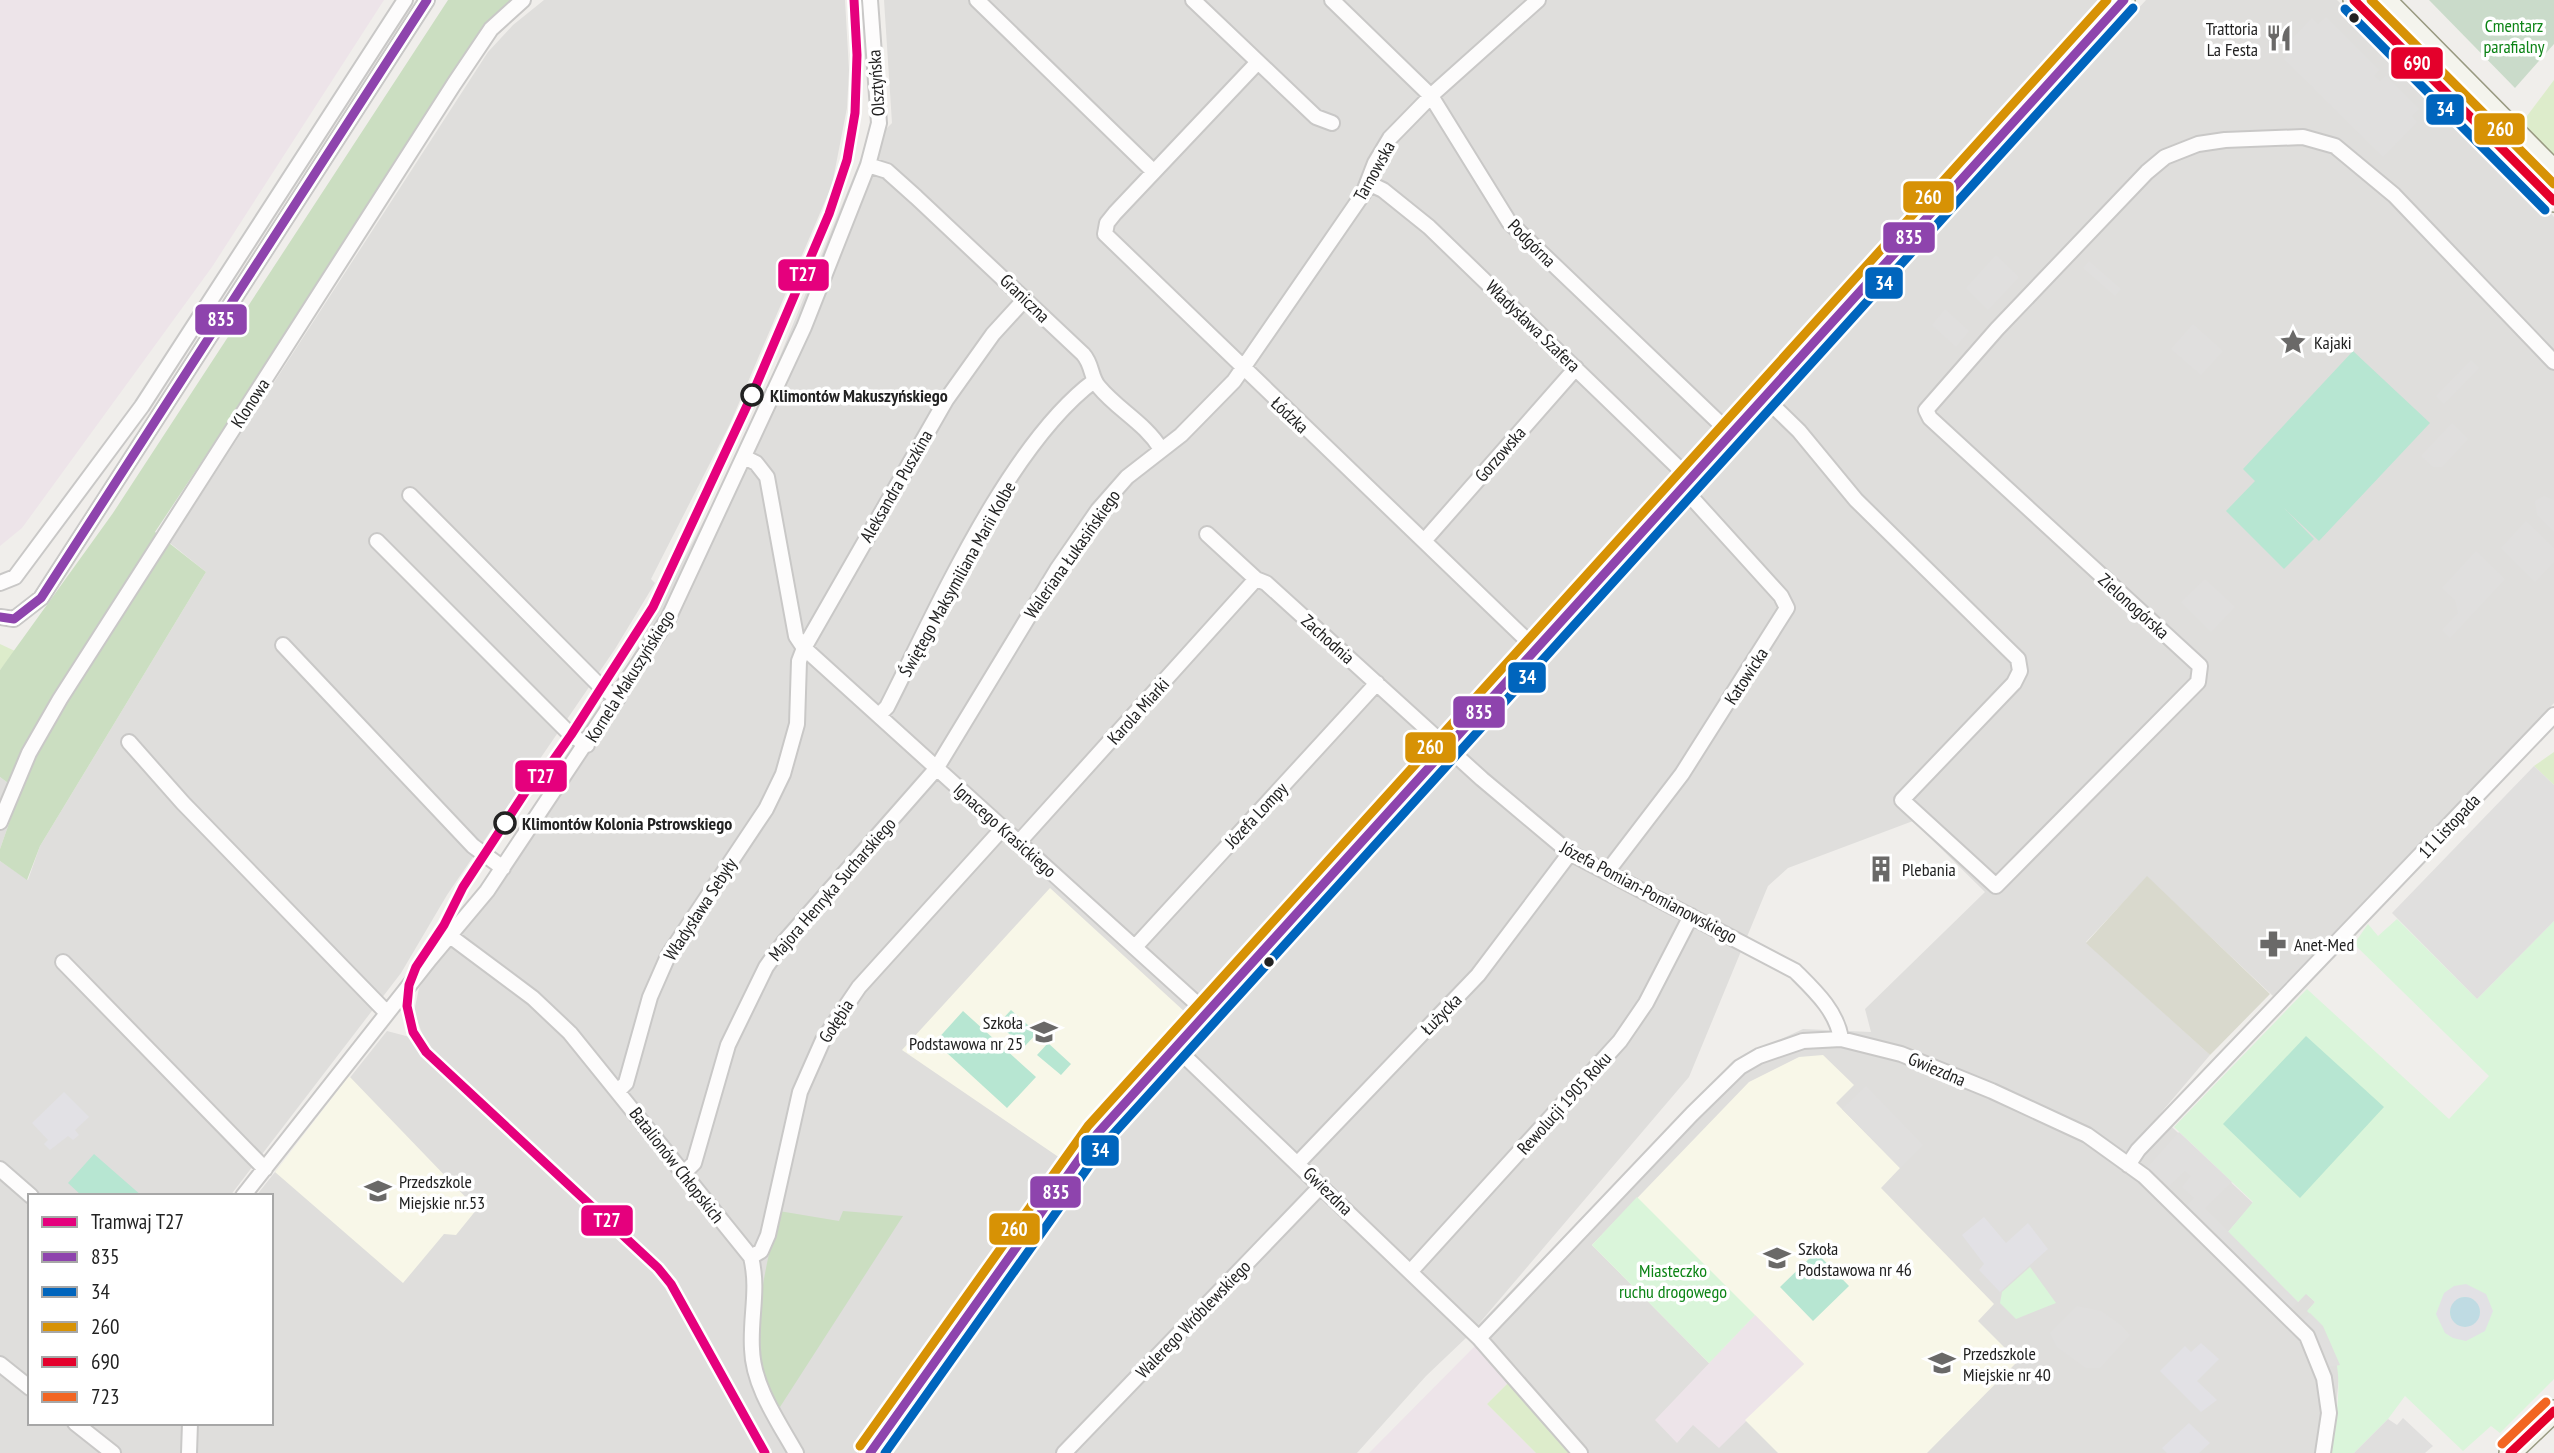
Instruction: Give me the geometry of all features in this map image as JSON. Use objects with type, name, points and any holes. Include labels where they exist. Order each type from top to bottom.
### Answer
[{"type":"street","points":[[0,583],[15,577],[142,406],[405,0]]},
{"type":"street","points":[[0,617],[14,619],[41,598],[427,0]]},
{"type":"street","name":"Klonowa","points":[[0,822],[29,753],[60,699],[454,84],[491,29],[523,0]]},
{"type":"street","name":"Olsztyńska","points":[[868,165],[877,135],[879,110],[870,0]]},
{"type":"street","points":[[977,0],[1153,171]]},
{"type":"street","points":[[1193,0],[1315,117],[1332,123]]},
{"type":"street","name":"Podgórna","points":[[1332,0],[1431,96],[1509,222],[1731,434]]},
{"type":"street","name":"Tarnowska","points":[[1241,369],[1368,183],[1375,163],[1390,138],[1431,96],[1538,0]]},
{"type":"street","points":[[870,1453],[1068,1171],[1175,1047],[2124,0]]},
{"type":"street","points":[[2354,0],[2554,201]]},
{"type":"street","points":[[2385,0],[2554,171]]},
{"type":"street","points":[[2414,60],[2430,44]]},
{"type":"street","name":"Łódzka","points":[[1257,63],[1115,213],[1107,223],[1104,234],[1241,369],[1536,649]]},
{"type":"street","points":[[2491,138],[2507,122]]},
{"type":"street","name":"Zielonogórska","points":[[1765,397],[1799,431],[1856,500],[2018,659],[2020,671],[2014,682],[1902,800],[1996,886],[2198,682],[2201,674],[2200,666],[1930,418],[1926,410],[2127,191],[2165,157],[2198,144],[2249,138],[2321,140],[2348,153],[2371,173],[2554,362]]},
{"type":"street","name":"Graniczna","points":[[868,165],[887,171],[1090,362],[1094,381],[1148,431],[1161,449]]},
{"type":"street","name":"Kornela Makuszyńskiego","points":[[245,1194],[503,869],[668,619],[804,327],[868,165]]},
{"type":"street","name":"Władysława Szafera","points":[[1368,183],[1383,190],[1429,227],[1576,368],[1686,483]]},
{"type":"street","name":"Aleksandra Puszkina","points":[[804,648],[946,400],[993,334],[1025,299]]},
{"type":"street","name":"Gorzowska","points":[[1424,541],[1576,368]]},
{"type":"street","name":"Waleriana Łukasińskiego","points":[[936,769],[1058,568],[1112,493],[1201,416],[1241,369]]},
{"type":"street","name":"Świętego Maksymiliana Marii Kolbe","points":[[879,715],[887,707],[998,498],[1040,437],[1094,381]]},
{"type":"street","name":"Władysława Sebyły","points":[[619,1090],[626,1083],[650,997],[668,956],[766,809],[783,774],[797,724],[799,661],[804,648],[796,636],[767,477],[756,463],[744,457]]},
{"type":"street","name":"Katowicka","points":[[1607,872],[1682,774],[1787,608],[1782,596],[1686,483]]},
{"type":"street","points":[[410,495],[602,688],[618,698]]},
{"type":"street","name":"Zachodnia","points":[[1207,534],[1256,579],[1266,583],[1448,747]]},
{"type":"street","points":[[377,541],[571,735],[587,745]]},
{"type":"street","name":"Karola Miarki","points":[[1019,842],[1256,579]]},
{"type":"street","points":[[283,645],[473,846],[503,869]]},
{"type":"street","name":"Ignacego Krasickiego","points":[[804,648],[1206,1012]]},
{"type":"street","name":"Józefa Lompy","points":[[1135,947],[1377,683]]},
{"type":"street","name":"11 Listopada","points":[[2128,1165],[2145,1143],[2554,715]]},
{"type":"street","points":[[129,742],[183,803],[387,1013]]},
{"type":"street","name":"Józefa Pomian-Pomianowskiego","points":[[1448,747],[1570,853],[1795,971],[1824,1002],[1835,1019],[1841,1040]]},
{"type":"street","name":"Majora Henryka Sucharskiego","points":[[684,1173],[694,1163],[728,1045],[766,967],[784,942],[936,769]]},
{"type":"street","name":"Gołębia","points":[[751,1257],[761,1251],[768,1234],[800,1092],[823,1040],[859,987],[1003,828]]},
{"type":"street","name":"Łużycka","points":[[1298,1163],[1478,975],[1570,853]]},
{"type":"street","name":"Rewolucji 1905 Roku","points":[[1411,1271],[1620,1041],[1646,1003],[1691,916]]},
{"type":"street","name":"Batalionów Chłopskich","points":[[450,936],[533,998],[570,1033],[619,1090],[751,1257],[757,1281],[752,1349],[754,1366],[759,1383],[796,1453]]},
{"type":"street","points":[[63,962],[265,1169]]},
{"type":"street","name":"Gwiezdna","points":[[1479,1338],[1740,1067],[1759,1056],[1802,1041],[1841,1040],[1901,1054],[1992,1091],[2087,1135],[2189,1216],[2307,1336],[2325,1378],[2329,1413],[2323,1453]]},
{"type":"street","name":"Gwiezdna","points":[[1175,1047],[1479,1338],[1580,1453]]},
{"type":"street","points":[[0,1169],[29,1194]]},
{"type":"street","name":"Walerego Wróblewskiego","points":[[1064,1453],[1321,1186]]},
{"type":"street","points":[[0,1364],[28,1386]]},
{"type":"street","points":[[2510,1453],[2554,1411]]},
{"type":"street","points":[[78,1425],[113,1453]]},
{"type":"street","points":[[189,1453],[190,1425]]},
{"type":"shaded area","points":[[0,0],[384,0],[212,267],[22,528],[0,546]]},
{"type":"shaded area","points":[[544,0],[845,0],[849,70],[847,108],[832,185],[730,424],[651,579],[655,583],[615,649],[447,895],[401,973],[232,1194],[28,1194],[28,1425],[183,1425],[181,1453],[0,1453],[0,861],[28,880],[40,846],[206,572],[170,543],[488,52],[513,25]]},
{"type":"shaded area","points":[[884,0],[2109,0],[1692,458],[1672,483],[1687,497],[1770,417],[1846,327],[2146,0],[2337,0],[2554,217],[2554,703],[2273,996],[2147,877],[2086,942],[2210,1055],[2159,1115],[2253,1203],[2228,1232],[2298,1302],[2306,1293],[2315,1302],[2308,1311],[2323,1326],[2340,1365],[2332,1453],[1571,1453],[1467,1337],[1426,1376],[1357,1453],[196,1453],[196,1425],[273,1425],[273,1194],[258,1194],[387,1031],[425,1041],[414,1012],[419,988],[474,900],[608,703],[744,444],[864,151],[892,123]],"holes":[[[1913,821],[1985,892],[1865,1009],[1871,1032],[1803,1029],[1733,1061],[1477,1326],[1689,1077],[1768,886],[1788,868]]]},
{"type":"shaded area","points":[[2326,17],[2379,70],[2374,76],[2380,81],[2386,76],[2419,109],[2412,116],[2417,122],[2383,157],[2284,59],[2290,53],[2284,47],[2312,18],[2318,24]]},
{"type":"shaded area","points":[[1996,255],[2019,277],[1988,310],[1966,288]]},
{"type":"shaded area","points":[[2089,261],[2121,289],[2115,296],[2083,268]]},
{"type":"shaded area","points":[[1945,309],[1969,331],[1956,347],[1932,325]]},
{"type":"shaded area","points":[[2193,324],[2223,351],[2201,375],[2171,349]]},
{"type":"shaded area","points":[[2471,360],[2479,368],[2444,404],[2436,396]]},
{"type":"shaded area","points":[[2452,423],[2468,439],[2442,467],[2433,467],[2421,456]]},
{"type":"shaded area","points":[[2544,496],[2554,500],[2554,532],[2537,515],[2535,501]]},
{"type":"shaded area","points":[[2526,521],[2554,548],[2554,562],[2535,582],[2501,548]]},
{"type":"shaded area","points":[[2476,551],[2505,579],[2450,638],[2442,630],[2458,613],[2455,600],[2442,588]]},
{"type":"shaded area","points":[[2205,579],[2235,607],[2211,632],[2181,602]]},
{"type":"shaded area","points":[[2534,766],[2554,785],[2554,921],[2477,999],[2392,913]]},
{"type":"shaded area","points":[[0,777],[20,792],[0,849]]},
{"type":"shaded area","points":[[2147,876],[2270,994],[2210,1055],[2086,943]]},
{"type":"shaded area","name":"Szkoła Podstawowa nr 25","points":[[1050,888],[1186,1013],[1113,1093],[1060,1158],[902,1050]]},
{"type":"shaded area","name":"Szkoła Podstawowa nr 46","points":[[1823,1055],[1854,1085],[1836,1103],[1900,1168],[1881,1188],[1994,1304],[1978,1321],[2018,1361],[1927,1453],[1778,1453],[1745,1420],[1804,1364],[1755,1315],[1709,1363],[1592,1245],[1749,1082],[1799,1057]]},
{"type":"shaded area","name":"Przedszkole Miejskie nr.53","points":[[349,1076],[477,1209],[456,1235],[444,1234],[403,1283],[275,1172]]},
{"type":"shaded area","points":[[1866,1086],[1923,1145],[1900,1168],[1842,1109]]},
{"type":"shaded area","points":[[64,1092],[89,1117],[75,1130],[79,1135],[73,1140],[68,1136],[50,1150],[44,1144],[48,1140],[32,1123]]},
{"type":"shaded area","points":[[2179,1132],[2232,1182],[2205,1208],[2298,1302],[2291,1309],[2187,1205],[2194,1198],[2182,1187],[2191,1176],[2185,1171],[2169,1186],[2147,1168]]},
{"type":"shaded area","points":[[1984,1217],[2006,1243],[2028,1223],[2048,1249],[2000,1292],[1979,1270],[1984,1264],[1962,1235]]},
{"type":"shaded area","points":[[2466,1284],[2486,1294],[2493,1311],[2485,1331],[2466,1341],[2445,1333],[2436,1314],[2444,1293],[2454,1286]],"holes":[[[2459,1298],[2474,1300],[2480,1314],[2466,1327],[2456,1324],[2450,1310]]]},
{"type":"shaded area","points":[[2077,1306],[2101,1311],[2130,1335],[2100,1368],[2086,1368],[2057,1347],[2050,1333]]},
{"type":"shaded area","points":[[2310,1313],[2323,1326],[2340,1365],[2329,1367],[2316,1337],[2303,1320]]},
{"type":"shaded area","points":[[1755,1315],[1804,1364],[1719,1448],[1693,1425],[1677,1443],[1655,1420]]},
{"type":"shaded area","points":[[2201,1343],[2219,1359],[2197,1381],[2217,1400],[2201,1412],[2160,1371],[2185,1346],[2191,1352]]},
{"type":"shaded area","points":[[1475,1346],[1508,1383],[1487,1404],[1536,1453],[1369,1453]]},
{"type":"shaded area","points":[[2403,1418],[2433,1446],[2425,1453],[2354,1453],[2388,1419],[2397,1425]]},
{"type":"shaded area","points":[[2189,1423],[2210,1443],[2199,1453],[2167,1453],[2162,1448]]},
{"type":"green space","points":[[448,0],[511,0],[485,24],[298,317],[155,532],[206,572],[40,846],[27,880],[0,861],[0,849],[20,792],[0,777],[0,670],[113,513]]},
{"type":"green space","name":"Cmentarz parafialny","points":[[2429,0],[2554,0],[2554,44],[2515,88]]},
{"type":"green space","points":[[2554,80],[2554,161],[2526,133],[2524,120]]},
{"type":"green space","points":[[2353,351],[2430,423],[2319,541],[2284,508],[2314,539],[2284,569],[2226,511],[2255,481],[2243,469]]},
{"type":"green space","points":[[0,644],[15,651],[0,670]]},
{"type":"green space","points":[[2554,752],[2554,785],[2534,766]]},
{"type":"green space","points":[[2397,919],[2477,999],[2554,921],[2554,1379],[2500,1433],[2491,1426],[2463,1451],[2405,1396],[2388,1419],[2354,1453],[2332,1453],[2338,1378],[2331,1344],[2307,1311],[2315,1302],[2306,1294],[2298,1302],[2228,1232],[2253,1202],[2174,1127],[2307,989],[2449,1119],[2489,1076],[2354,944],[2368,924],[2378,936]]},
{"type":"green space","points":[[1011,1010],[1037,1033],[1024,1047],[998,1024]]},
{"type":"green space","points":[[963,1011],[1036,1077],[1007,1108],[935,1042]]},
{"type":"green space","points":[[2306,1036],[2384,1107],[2300,1198],[2223,1124]]},
{"type":"green space","points":[[1048,1043],[1071,1064],[1061,1075],[1037,1055]]},
{"type":"green space","points":[[94,1154],[140,1194],[80,1194],[68,1183]]},
{"type":"green space","name":"Miasteczko ruchu drogowego","points":[[1637,1197],[1755,1315],[1709,1363],[1592,1245]]},
{"type":"green space","points":[[779,1211],[839,1221],[843,1211],[903,1216],[780,1407],[767,1388],[760,1365],[758,1339],[763,1285]]},
{"type":"green space","points":[[1816,1252],[1849,1286],[1813,1321],[1780,1287]]},
{"type":"green space","points":[[2030,1267],[2056,1303],[2016,1319],[2000,1303],[2002,1292]]},
{"type":"green space","points":[[1508,1383],[1571,1453],[1536,1453],[1487,1404]]},
{"type":"water","points":[[2465,1297],[2471,1298],[2479,1306],[2479,1318],[2471,1326],[2465,1327],[2459,1326],[2451,1318],[2450,1312],[2451,1306],[2459,1298]]},
{"type":"tram line","name":"T27","points":[[765,1453],[671,1284],[658,1268],[426,1052],[413,1032],[407,1006],[409,985],[416,967],[444,925],[463,887],[526,791],[545,772],[571,735],[653,607],[752,395],[829,214],[847,160],[855,113],[857,55],[854,0]]},
{"type":"transit line","name":"835","points":[[0,617],[14,619],[41,598],[427,0]]},
{"type":"transit line","name":"260","points":[[860,1446],[1088,1126],[2107,0]]},
{"type":"transit line","name":"835","points":[[870,1453],[1097,1134],[2124,0]]},
{"type":"transit line","name":"690","points":[[2354,0],[2554,201]]},
{"type":"transit line","name":"260","points":[[2371,0],[2554,184]]},
{"type":"transit line","name":"34","points":[[885,1453],[1106,1142],[2133,8]]},
{"type":"transit line","name":"34","points":[[2345,9],[2545,210]]},
{"type":"transit line","name":"723","points":[[2502,1444],[2546,1402]]},
{"type":"transit line","name":"690","points":[[2510,1453],[2554,1411]]},
{"type":"place","name":"Trattoria La Festa","points":[[2279,38]]},
{"type":"place","name":"Kajaki","points":[[2293,342]]},
{"type":"place","name":"Klimontów Makuszyńskiego","points":[[752,395]]},
{"type":"place","name":"Klimontów Kolonia Pstrowskiego","points":[[505,823]]},
{"type":"place","name":"Plebania","points":[[1881,869]]},
{"type":"place","name":"Anet-Med","points":[[2273,944]]},
{"type":"place","name":"Szkoła Podstawowa nr 25","points":[[1044,1032]]},
{"type":"place","name":"Przedszkole Miejskie nr.53","points":[[378,1191]]},
{"type":"place","name":"Szkoła Podstawowa nr 46","points":[[1777,1258]]},
{"type":"place","name":"Przedszkole Miejskie nr 40","points":[[1942,1363]]}]
